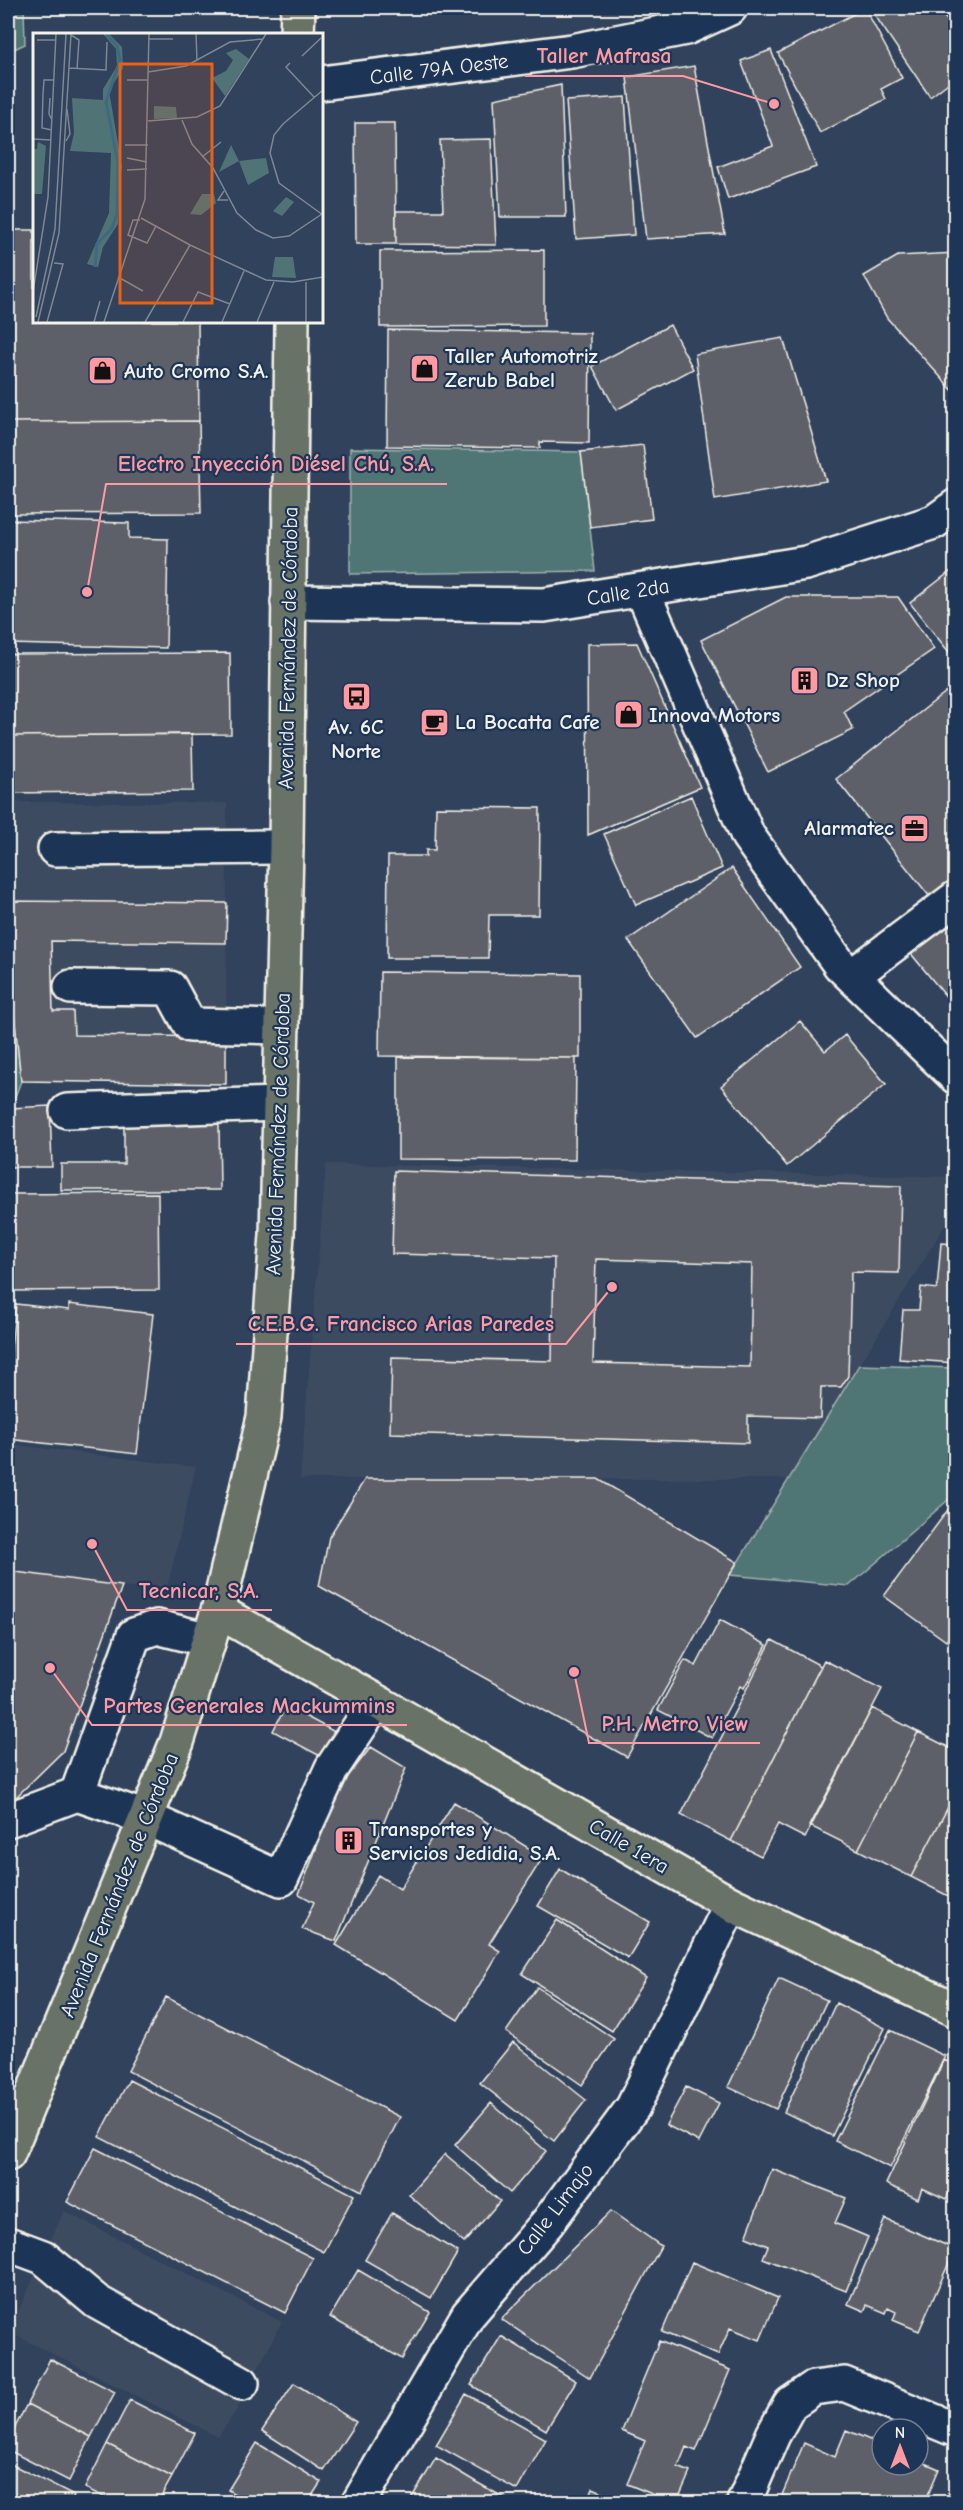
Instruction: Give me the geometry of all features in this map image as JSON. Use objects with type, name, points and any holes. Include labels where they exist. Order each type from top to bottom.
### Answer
[{"type":"main road","points":[[297,8],[297,33]]},
{"type":"main road","name":"Avenida Fernández de Córdoba","points":[[8,2154],[177,1742],[213,1626],[264,1417],[277,1235],[286,847],[292,322]]},
{"type":"main road","name":"Calle 1era","points":[[213,1626],[376,1702],[731,1904],[956,2010]]},
{"type":"street","name":"Calle 79A Oeste","points":[[322,83],[572,51],[686,28],[730,8]]},
{"type":"street","name":"Calle 2da","points":[[288,602],[544,605],[806,563],[934,522],[956,506]]},
{"type":"street","points":[[642,590],[748,836],[840,965],[956,1077]]},
{"type":"street","points":[[55,849],[286,847]]},
{"type":"street","points":[[852,976],[956,898]]},
{"type":"street","points":[[70,987],[170,988],[190,1025],[282,1027]]},
{"type":"street","points":[[67,1111],[280,1104]]},
{"type":"street","points":[[77,1794],[134,1635],[156,1627],[213,1626]]},
{"type":"street","points":[[8,1820],[77,1794],[146,1818],[281,1880],[332,1767],[376,1702]]},
{"type":"street","name":"Calle Limajo","points":[[360,2502],[468,2315],[548,2222],[633,2107],[731,1904]]},
{"type":"street","points":[[8,2244],[43,2257],[97,2302],[242,2383]]},
{"type":"street","points":[[744,2502],[773,2435],[790,2404],[813,2388],[844,2384],[956,2430]]},
{"type":"shaded area","points":[[8,802],[227,803],[226,1084],[21,1081],[8,953]]},
{"type":"shaded area","points":[[326,1164],[955,1177],[955,1209],[790,1479],[300,1479]]},
{"type":"shaded area","points":[[8,1444],[196,1467],[166,1593],[8,1571]]},
{"type":"shaded area","points":[[64,2211],[282,2322],[236,2411],[218,2437],[9,2332]]},
{"type":"green space","points":[[8,8],[24,8],[25,44],[8,52]]},
{"type":"green space","points":[[350,448],[581,452],[595,571],[350,574]]},
{"type":"green space","points":[[8,953],[21,1081],[8,1115]]},
{"type":"green space","points":[[859,1365],[955,1368],[955,1494],[849,1586],[730,1575]]},
{"type":"building","points":[[865,8],[902,78],[881,89],[886,99],[820,133],[778,53]]},
{"type":"building","points":[[882,8],[935,8],[956,29],[956,77],[930,97],[874,14]]},
{"type":"building","points":[[771,50],[816,167],[728,199],[718,167],[773,146],[741,61]]},
{"type":"building","points":[[694,66],[725,234],[646,239],[627,77]]},
{"type":"building","points":[[561,85],[566,217],[500,217],[494,99]]},
{"type":"building","points":[[625,97],[634,235],[576,239],[566,101]]},
{"type":"building","points":[[355,123],[395,123],[396,244],[356,244]]},
{"type":"building","points":[[491,139],[496,245],[396,244],[396,211],[443,211],[440,140]]},
{"type":"building","name":"Auto Cromo S.A.","points":[[8,230],[33,230],[33,322],[198,322],[199,421],[8,422]]},
{"type":"building","points":[[544,250],[544,326],[380,327],[380,251]]},
{"type":"building","points":[[956,253],[956,394],[887,318],[864,276],[898,256]]},
{"type":"building","points":[[670,325],[693,369],[616,410],[592,366]]},
{"type":"building","points":[[388,330],[590,333],[589,443],[540,442],[540,448],[387,446]]},
{"type":"building","points":[[783,338],[826,481],[715,500],[695,354]]},
{"type":"building","points":[[199,421],[201,513],[8,514],[8,422]]},
{"type":"building","points":[[643,445],[652,519],[590,527],[581,452]]},
{"type":"building","points":[[8,520],[129,523],[129,538],[168,539],[166,648],[8,644]]},
{"type":"building","points":[[956,567],[956,661],[910,603]]},
{"type":"building","name":"Dz Shop","points":[[786,597],[898,597],[934,649],[844,711],[853,730],[768,772],[701,640]]},
{"type":"building","name":"Innova Motors","points":[[637,643],[700,787],[588,835],[587,644]]},
{"type":"building","points":[[230,653],[231,734],[8,736],[8,654]]},
{"type":"building","name":"Alarmatec","points":[[956,684],[956,877],[930,897],[836,779]]},
{"type":"building","points":[[192,734],[193,791],[8,793],[8,736]]},
{"type":"building","points":[[691,796],[722,868],[636,905],[604,834]]},
{"type":"building","points":[[436,807],[540,808],[539,915],[489,915],[488,958],[387,958],[388,856],[426,856],[426,850],[435,850]]},
{"type":"building","points":[[732,868],[800,967],[697,1038],[628,940]]},
{"type":"building","points":[[8,901],[227,903],[226,943],[51,941],[53,1011],[73,1011],[74,1035],[226,1037],[226,1084],[21,1081],[8,953]]},
{"type":"building","points":[[956,911],[956,992],[948,999],[908,950]]},
{"type":"building","points":[[380,972],[580,974],[580,1058],[379,1056]]},
{"type":"building","points":[[800,1021],[825,1051],[845,1035],[886,1084],[787,1166],[721,1086]]},
{"type":"building","points":[[398,1057],[576,1058],[575,1160],[398,1159]]},
{"type":"building","points":[[50,1106],[52,1167],[11,1167],[10,1108]]},
{"type":"building","points":[[124,1123],[219,1123],[220,1190],[61,1190],[61,1164],[124,1164]]},
{"type":"building","points":[[394,1171],[901,1186],[899,1273],[851,1272],[848,1376],[841,1387],[821,1387],[820,1418],[748,1416],[748,1443],[390,1433],[392,1357],[552,1361],[554,1258],[392,1254]],"holes":[[[596,1259],[752,1264],[750,1367],[593,1363]]]},
{"type":"building","points":[[158,1193],[159,1290],[8,1291],[8,1194]]},
{"type":"building","points":[[941,1243],[956,1244],[956,1363],[899,1359],[903,1310],[919,1310],[921,1287],[937,1289]]},
{"type":"building","points":[[16,1304],[69,1310],[69,1304],[153,1314],[137,1454],[8,1439],[8,1374]]},
{"type":"building","points":[[365,1479],[598,1479],[737,1562],[627,1757],[319,1586],[329,1537]]},
{"type":"building","points":[[956,1499],[956,1628],[946,1641],[884,1596]]},
{"type":"building","points":[[8,1571],[122,1586],[63,1751],[8,1803]]},
{"type":"building","points":[[720,1620],[767,1645],[744,1688],[740,1686],[712,1738],[658,1710],[685,1660],[696,1666]]},
{"type":"building","points":[[772,1640],[821,1666],[731,1841],[681,1815]]},
{"type":"building","points":[[824,1660],[882,1689],[805,1838],[778,1824],[761,1856],[731,1841]]},
{"type":"building","points":[[286,1706],[335,1732],[322,1757],[273,1731]]},
{"type":"building","points":[[872,1708],[918,1732],[858,1850],[810,1826]]},
{"type":"building","points":[[918,1732],[956,1751],[956,1792],[911,1877],[858,1850]]},
{"type":"building","name":"Transportes y Servicios Jedidia, S.A.","points":[[371,1747],[406,1768],[336,1941],[302,1929],[314,1902],[299,1894],[339,1788]]},
{"type":"building","points":[[956,1792],[956,1900],[911,1877]]},
{"type":"building","points":[[454,1802],[543,1857],[489,1944],[500,1951],[458,2020],[336,1945],[378,1875],[400,1889]]},
{"type":"building","points":[[560,1869],[650,1922],[628,1958],[538,1906]]},
{"type":"building","points":[[557,1920],[646,1978],[612,2031],[522,1974]]},
{"type":"building","points":[[779,1978],[827,2000],[776,2109],[728,2087]]},
{"type":"building","points":[[537,1987],[614,2039],[582,2085],[506,2032]]},
{"type":"building","points":[[166,1997],[400,2117],[362,2191],[128,2071]]},
{"type":"building","points":[[836,2003],[885,2028],[832,2136],[784,2112]]},
{"type":"building","points":[[890,2030],[945,2056],[890,2168],[835,2141]]},
{"type":"building","points":[[513,2042],[586,2100],[554,2141],[480,2083]]},
{"type":"building","points":[[944,2060],[956,2065],[956,2179],[946,2199],[922,2188],[918,2199],[886,2184]]},
{"type":"building","points":[[129,2080],[354,2195],[324,2252],[99,2137]]},
{"type":"building","points":[[686,2087],[719,2103],[699,2142],[666,2125]]},
{"type":"building","points":[[491,2103],[546,2151],[510,2193],[455,2145]]},
{"type":"building","points":[[95,2148],[313,2258],[285,2313],[67,2202]]},
{"type":"building","points":[[445,2154],[500,2201],[464,2243],[409,2195]]},
{"type":"building","points":[[772,2169],[846,2198],[835,2223],[868,2237],[846,2291],[763,2258],[768,2246],[746,2237]]},
{"type":"building","points":[[611,2211],[661,2246],[590,2378],[501,2319]]},
{"type":"building","points":[[392,2213],[458,2252],[431,2298],[365,2260]]},
{"type":"building","points":[[885,2219],[955,2249],[919,2331],[893,2320],[896,2312],[888,2308],[886,2313],[867,2305],[864,2311],[848,2304]]},
{"type":"building","points":[[692,2262],[778,2298],[760,2340],[730,2328],[718,2355],[662,2332]]},
{"type":"building","points":[[358,2270],[430,2312],[402,2359],[330,2317]]},
{"type":"building","points":[[501,2336],[576,2381],[546,2430],[471,2385]]},
{"type":"building","points":[[659,2341],[730,2370],[696,2451],[686,2447],[678,2467],[690,2472],[677,2502],[627,2484],[645,2441],[622,2431]]},
{"type":"building","points":[[50,2359],[115,2392],[91,2437],[27,2404]]},
{"type":"building","points":[[294,2383],[356,2422],[324,2471],[262,2431]]},
{"type":"building","points":[[466,2394],[546,2439],[517,2490],[436,2445]]},
{"type":"building","points":[[130,2400],[195,2433],[172,2477],[107,2444]]},
{"type":"building","points":[[27,2404],[91,2437],[69,2481],[8,2450],[8,2441]]},
{"type":"building","points":[[846,2430],[870,2440],[870,2477],[930,2477],[930,2465],[939,2469],[925,2502],[800,2502],[782,2495],[804,2443],[835,2457]]},
{"type":"building","points":[[257,2443],[321,2482],[308,2502],[248,2502],[228,2490]]},
{"type":"building","points":[[107,2444],[172,2477],[158,2502],[114,2502],[85,2488]]},
{"type":"building","points":[[436,2458],[476,2482],[512,2502],[409,2502]]},
{"type":"building","points":[[9,2463],[74,2496],[71,2502],[8,2502]]},
{"type":"building","points":[[593,2488],[625,2502],[587,2502]]},
{"type":"place","name":"Taller Mafrasa","points":[[774,104]]},
{"type":"place","name":"Taller Automotriz Zerub Babel","points":[[424,368]]},
{"type":"place","name":"Auto Cromo S.A.","points":[[103,371]]},
{"type":"place","name":"Electro Inyección Diésel Chú, S.A.","points":[[87,592]]},
{"type":"place","name":"Dz Shop","points":[[805,680]]},
{"type":"place","name":"Av. 6C Norte","points":[[356,696]]},
{"type":"place","name":"Innova Motors","points":[[628,715]]},
{"type":"place","name":"La Bocatta Cafe","points":[[434,722]]},
{"type":"place","name":"Alarmatec","points":[[915,828]]},
{"type":"place","name":"C.E.B.G. Francisco Arias Paredes","points":[[612,1287]]},
{"type":"place","name":"Tecnicar, S.A.","points":[[92,1544]]},
{"type":"place","name":"Partes Generales Mackummins","points":[[50,1668]]},
{"type":"place","name":"P.H. Metro View","points":[[574,1672]]},
{"type":"place","name":"Transportes y Servicios Jedidia, S.A.","points":[[348,1841]]}]
